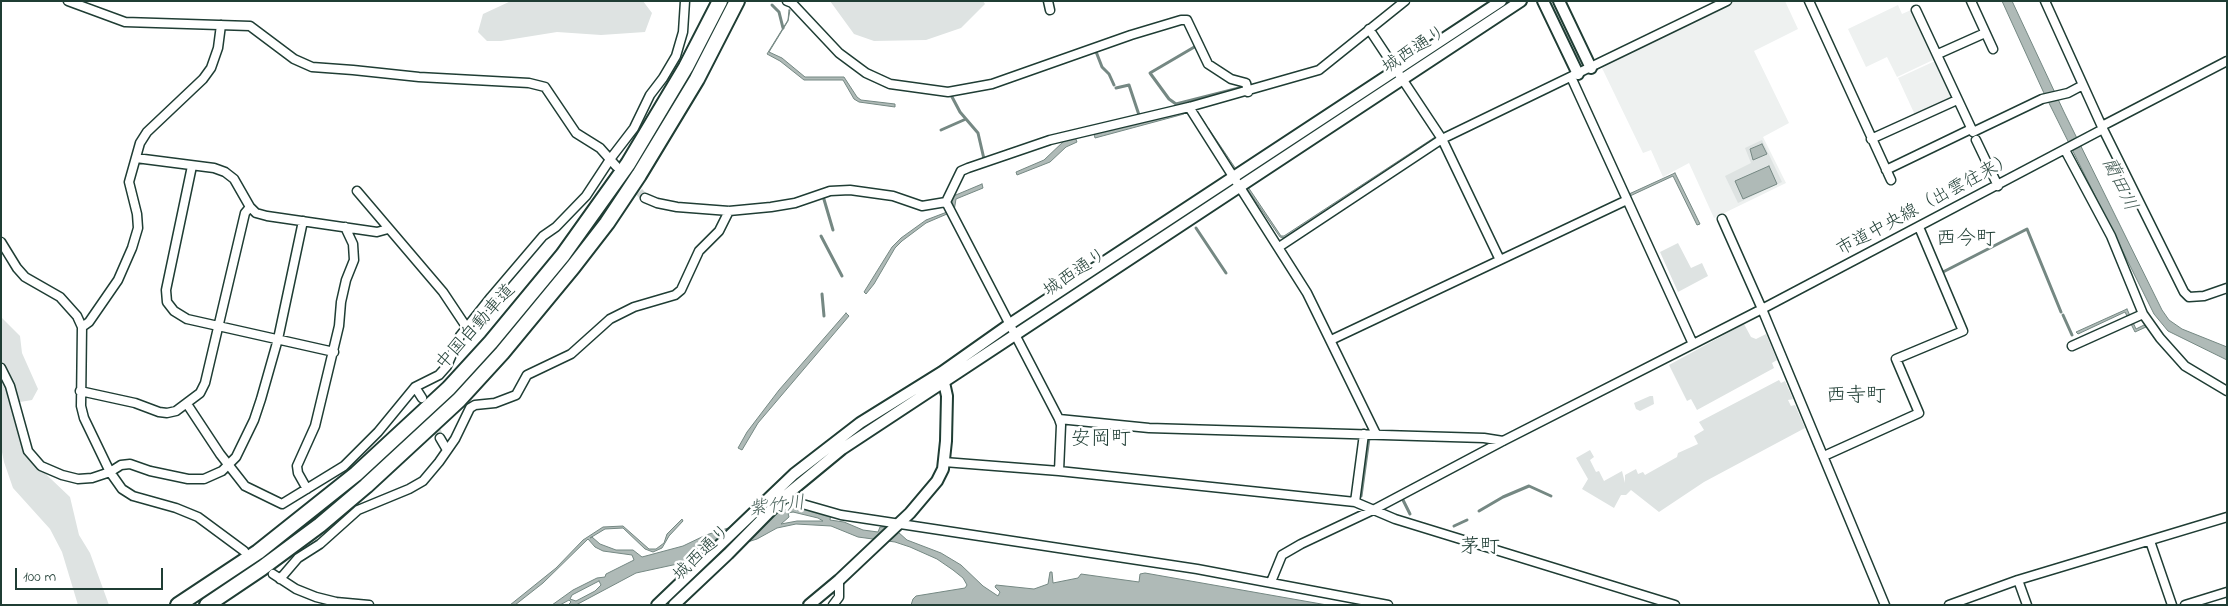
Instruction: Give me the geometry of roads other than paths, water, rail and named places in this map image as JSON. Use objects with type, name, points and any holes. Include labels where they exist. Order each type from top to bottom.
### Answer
[{"type":"highway","name":"中国自動車道","points":[[178,605],[258,552],[356,474],[449,388],[491,342],[563,255],[628,164],[686,67],[720,1]]},
{"type":"highway","name":"中国自動車道","points":[[207,605],[262,568],[320,525],[366,486],[434,424],[502,354],[574,267],[640,175],[697,79],[736,1]]},
{"type":"street","points":[[68,1],[125,22],[250,26],[294,59],[312,67],[419,77],[529,83],[544,86],[576,133],[600,148],[611,158],[616,166]]},
{"type":"street","points":[[187,404],[220,454],[230,464],[245,486],[282,504],[326,478],[358,453],[416,387],[439,375],[447,366],[460,336],[466,328],[543,236],[556,227],[586,196],[634,128],[650,95],[676,56],[683,32],[686,1]]},
{"type":"street","points":[[787,1],[798,9],[839,53],[866,73],[890,84],[948,92],[992,84],[1131,35],[1181,20],[1187,20],[1208,64],[1231,79],[1246,83],[1248,92]]},
{"type":"street","points":[[1048,1],[1050,10]]},
{"type":"street","points":[[946,202],[962,171],[969,168],[1050,140],[1248,92],[1319,70],[1405,1]]},
{"type":"street","name":"城西通り","points":[[1399,75],[1501,1]]},
{"type":"street","name":"城西通り","points":[[674,605],[771,510],[794,474],[860,423],[942,372],[1010,324],[1399,75],[1521,1]]},
{"type":"street","points":[[1544,1],[1627,200],[1693,344]]},
{"type":"street","points":[[1559,1],[1591,68]]},
{"type":"street","points":[[1279,247],[1442,139],[1727,1]]},
{"type":"street","points":[[1809,1],[1871,140],[1891,180]]},
{"type":"street","points":[[1970,1],[1993,49]]},
{"type":"street","points":[[2045,1],[2103,127],[2184,292],[2189,296],[2204,296],[2227,288]]},
{"type":"street","points":[[1916,10],[1973,132],[2042,99],[2068,93],[2083,85]]},
{"type":"street","points":[[82,327],[89,322],[118,280],[132,248],[138,228],[129,182],[140,143],[147,132],[203,79],[211,68],[218,48],[221,24]]},
{"type":"street","points":[[1369,29],[1442,139],[1500,260]]},
{"type":"street","points":[[1938,54],[1985,33]]},
{"type":"street","name":"市道中央線（出雲往来）","points":[[1271,582],[1282,556],[1301,544],[1373,510],[1503,441],[1762,310],[1998,186],[2227,61]]},
{"type":"street","points":[[1871,140],[1957,100]]},
{"type":"street","points":[[1189,107],[1307,293],[1332,340],[1376,434]]},
{"type":"street","points":[[1886,170],[1971,129]]},
{"type":"street","points":[[1976,140],[1998,186]]},
{"type":"street","points":[[2067,149],[2111,236],[2143,314],[2160,338],[2185,366],[2227,392]]},
{"type":"street","points":[[136,158],[214,168],[225,172],[234,179],[250,207],[256,213],[378,232],[388,229]]},
{"type":"street","points":[[192,166],[166,290],[167,302],[174,311],[187,319],[334,352]]},
{"type":"street","name":"城西通り","points":[[657,605],[749,516],[842,449],[944,383],[1236,181]]},
{"type":"street","points":[[645,198],[657,203],[677,207],[729,211],[795,203],[830,191],[844,190],[893,196],[922,206],[946,202]]},
{"type":"street","points":[[357,191],[443,292],[466,328]]},
{"type":"street","points":[[1332,340],[1627,200]]},
{"type":"street","points":[[946,202],[1060,419],[1059,471]]},
{"type":"street","points":[[80,391],[135,403],[159,412],[176,411],[200,393],[205,383],[245,213],[250,207]]},
{"type":"street","points":[[280,579],[298,558],[320,544],[358,510],[410,489],[423,481],[455,439],[470,408],[475,405],[495,403],[516,395],[527,375],[572,353],[610,319],[634,307],[675,294],[681,290],[699,251],[719,230],[729,211]]},
{"type":"street","points":[[1722,219],[1824,456],[1885,605]]},
{"type":"street","points":[[1,368],[10,386],[28,451],[41,466],[62,475],[78,479],[92,478],[110,472],[121,465],[130,464],[150,471],[188,479],[204,479],[222,471],[236,457],[254,420],[278,339],[303,221]]},
{"type":"street","points":[[306,489],[298,473],[297,466],[315,426],[334,352],[341,302],[355,252],[345,227]]},
{"type":"street","points":[[1824,456],[1919,412],[1896,359],[1963,331],[1919,227]]},
{"type":"street","points":[[1,242],[25,277],[60,297],[77,316],[82,327],[80,391],[84,418],[110,472],[122,489],[133,496],[176,508],[198,517],[244,551]]},
{"type":"street","points":[[2072,346],[2143,314]]},
{"type":"street","points":[[808,605],[839,580],[924,499],[940,475],[944,462],[947,407],[942,372]]},
{"type":"street","points":[[416,387],[422,398]]},
{"type":"street","points":[[1060,419],[1149,428],[1376,434],[1484,438],[1503,441]]},
{"type":"street","points":[[1355,502],[1364,434]]},
{"type":"street","points":[[440,438],[447,450]]},
{"type":"street","points":[[944,462],[1059,471],[1355,502],[1373,510],[1484,547],[1675,605]]},
{"type":"street","points":[[781,493],[799,503],[841,515],[1271,582],[1388,605]]},
{"type":"street","points":[[1949,605],[2018,580],[2227,517]]},
{"type":"street","points":[[2150,541],[2172,605]]},
{"type":"street","points":[[273,574],[296,589],[323,598],[336,602],[369,605]]},
{"type":"street","points":[[833,605],[839,597],[839,580]]},
{"type":"street","points":[[2018,580],[2027,605]]},
{"type":"street","points":[[2186,605],[2227,592]]},
{"type":"waterway","points":[[772,5],[779,12],[783,28]]},
{"type":"waterway","points":[[1196,46],[1150,73],[1169,99],[1176,104],[1243,87]]},
{"type":"waterway","points":[[1095,49],[1102,67],[1109,74],[1114,85]]},
{"type":"waterway","points":[[1116,88],[1129,85],[1139,115]]},
{"type":"waterway","points":[[951,95],[960,112],[978,133],[984,159]]},
{"type":"waterway","points":[[1195,110],[1205,125]]},
{"type":"waterway","points":[[941,130],[966,119]]},
{"type":"waterway","points":[[823,196],[833,230]]},
{"type":"waterway","points":[[1196,228],[1226,273]]},
{"type":"waterway","points":[[1941,269],[1943,272],[2027,229],[2061,312]]},
{"type":"waterway","points":[[821,236],[842,276]]},
{"type":"waterway","points":[[822,294],[824,316]]},
{"type":"waterway","points":[[2063,315],[2072,335]]},
{"type":"waterway","points":[[1361,496],[1369,438]]},
{"type":"waterway","points":[[1479,511],[1503,497],[1529,486],[1551,496]]},
{"type":"waterway","points":[[1403,500],[1410,514]]},
{"type":"waterway","points":[[1454,526],[1467,520]]},
{"type":"tunnel","points":[[631,183],[645,198]]},
{"type":"tunnel","points":[[426,406],[440,438]]},
{"type":"district","name":"西今町","points":[[1966,241]]},
{"type":"district","name":"西寺町","points":[[1856,398]]},
{"type":"district","name":"安岡町","points":[[1101,441]]},
{"type":"district","name":"茅町","points":[[1480,549]]},
{"type":"water label","name":"藺田川","points":[[2118,185]]},
{"type":"water label","name":"紫竹川","points":[[777,508]]}]
